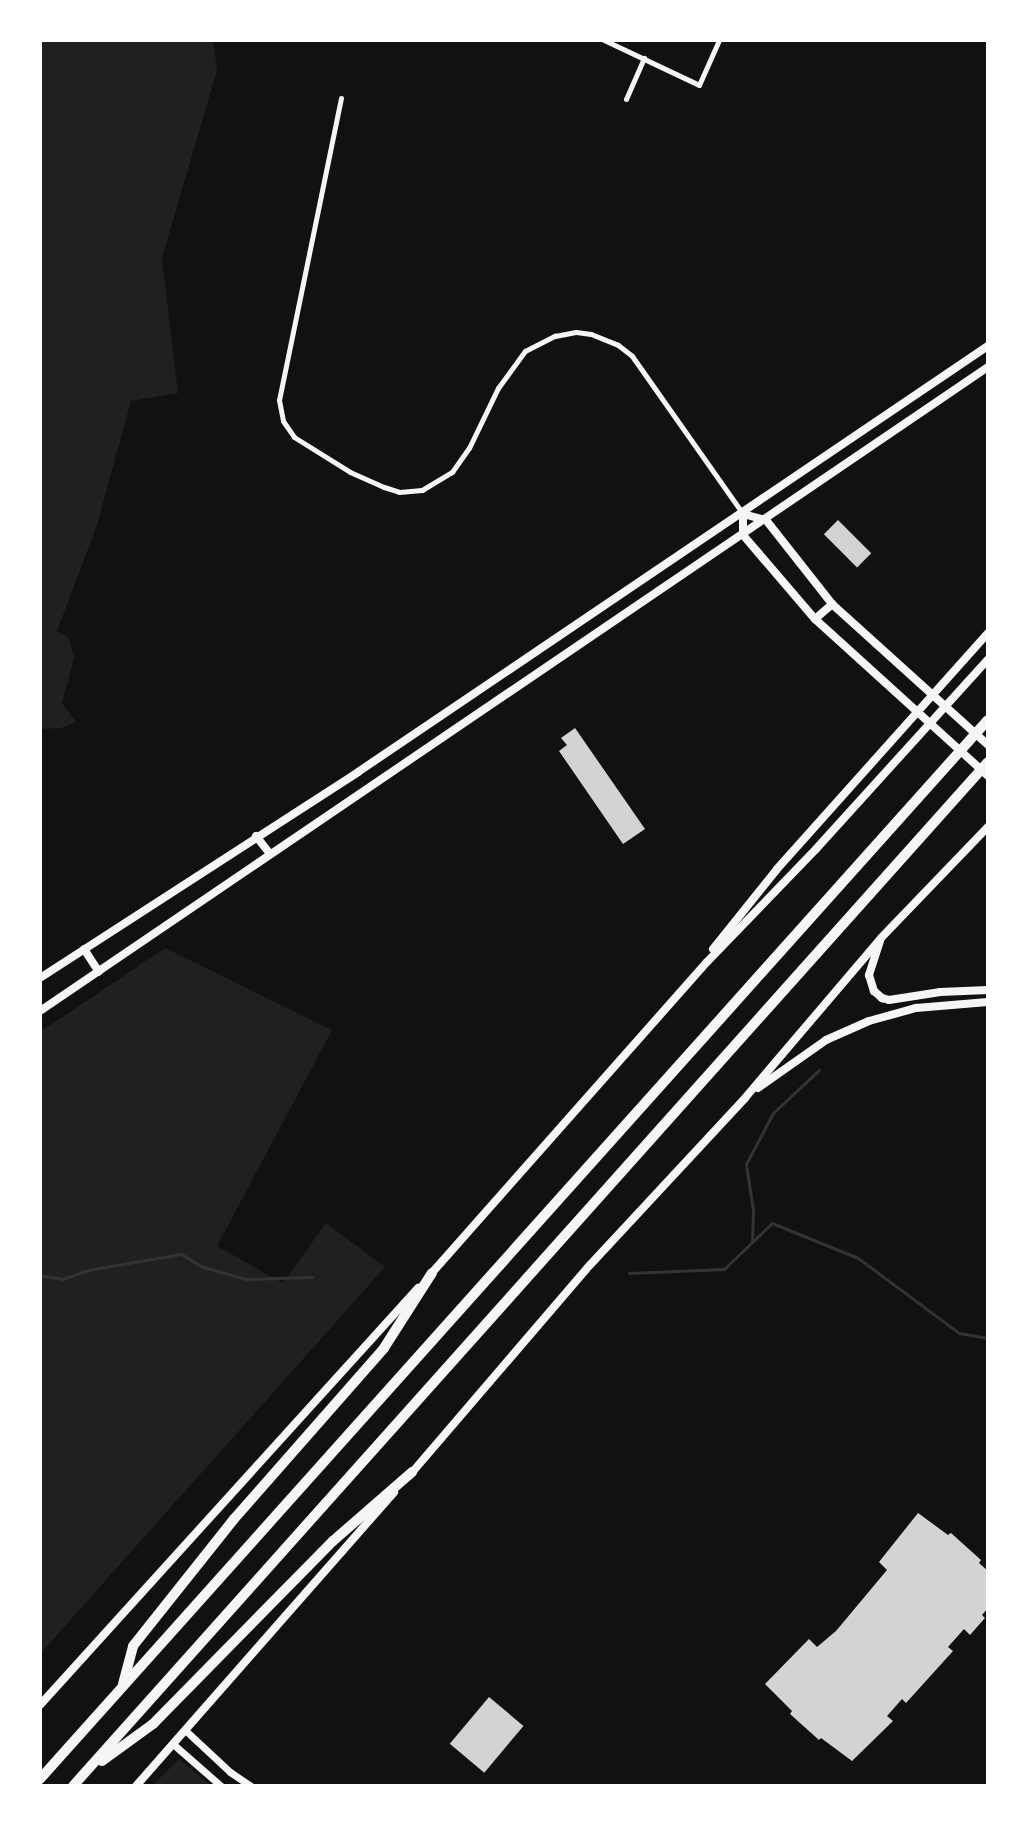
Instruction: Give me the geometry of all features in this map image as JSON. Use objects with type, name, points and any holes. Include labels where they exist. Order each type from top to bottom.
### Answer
[{"type":"highway","points":[[40,1779],[988,720]]},
{"type":"highway","points":[[73,1786],[988,762]]},
{"type":"highway","points":[[123,1687],[133,1646],[234,1519],[384,1348],[432,1273]]},
{"type":"highway","points":[[84,1773],[153,1724],[333,1541],[412,1472]]},
{"type":"main road","points":[[40,978],[743,514],[988,346]]},
{"type":"main road","points":[[40,1011],[988,367]]},
{"type":"main road","points":[[880,420],[889,436]]},
{"type":"main road","points":[[743,514],[766,520],[832,604],[988,745]]},
{"type":"main road","points":[[743,514],[743,535],[815,619],[988,776]]},
{"type":"main road","points":[[815,619],[832,604]]},
{"type":"main road","points":[[674,999],[771,876],[917,713],[936,698],[988,633]]},
{"type":"main road","points":[[40,1705],[146,1584],[432,1273],[674,999],[988,659]]},
{"type":"main road","points":[[400,742],[412,756]]},
{"type":"main road","points":[[136,1786],[590,1265],[745,1098],[881,938],[988,827]]},
{"type":"main road","points":[[256,836],[270,854]]},
{"type":"main road","points":[[881,938],[869,975],[874,991],[882,998],[889,1000],[940,992],[988,990]]},
{"type":"main road","points":[[84,949],[99,972]]},
{"type":"main road","points":[[745,1098],[810,1050],[847,1030],[916,1008],[988,1002]]},
{"type":"street","points":[[604,40],[699,85],[719,40]]},
{"type":"street","points":[[626,99],[644,58]]},
{"type":"street","points":[[341,98],[279,400],[283,421],[294,437],[320,455],[384,487],[399,492],[422,490],[452,472],[469,448],[498,388],[525,351],[555,336],[576,332],[591,334],[618,345],[632,356],[743,514]]},
{"type":"street","points":[[185,1730],[230,1772],[251,1786]]},
{"type":"street","points":[[173,1744],[221,1786]]},
{"type":"shaded area","points":[[40,40],[213,40],[217,70],[162,258],[178,393],[131,401],[97,525],[57,631],[69,638],[74,658],[62,703],[76,722],[61,728],[40,729]]},
{"type":"shaded area","points":[[165,948],[332,1030],[217,1246],[283,1283],[326,1223],[385,1267],[40,1654],[40,1032]]},
{"type":"shaded area","points":[[179,1759],[212,1786],[152,1786]]},
{"type":"building","points":[[838,520],[871,553],[857,567],[824,534]]},
{"type":"building","points":[[575,728],[645,829],[623,844],[559,751],[567,745],[561,738]]},
{"type":"building","points":[[918,1513],[948,1535],[951,1533],[981,1560],[979,1563],[988,1571],[988,1608],[982,1615],[985,1618],[970,1635],[964,1629],[948,1647],[953,1651],[906,1703],[902,1699],[887,1716],[893,1721],[852,1761],[821,1738],[819,1740],[790,1714],[792,1711],[765,1684],[809,1639],[817,1647],[836,1631],[887,1570],[879,1562]]},
{"type":"building","points":[[489,1697],[523,1726],[484,1773],[450,1744]]},
{"type":"waterway","points":[[752,1241],[753,1210],[746,1164],[773,1113],[819,1070]]},
{"type":"waterway","points":[[629,1273],[724,1269],[772,1223],[858,1258],[959,1333],[988,1338]]},
{"type":"waterway","points":[[40,1275],[63,1279],[88,1270],[181,1254],[203,1267],[246,1279],[312,1277]]}]
